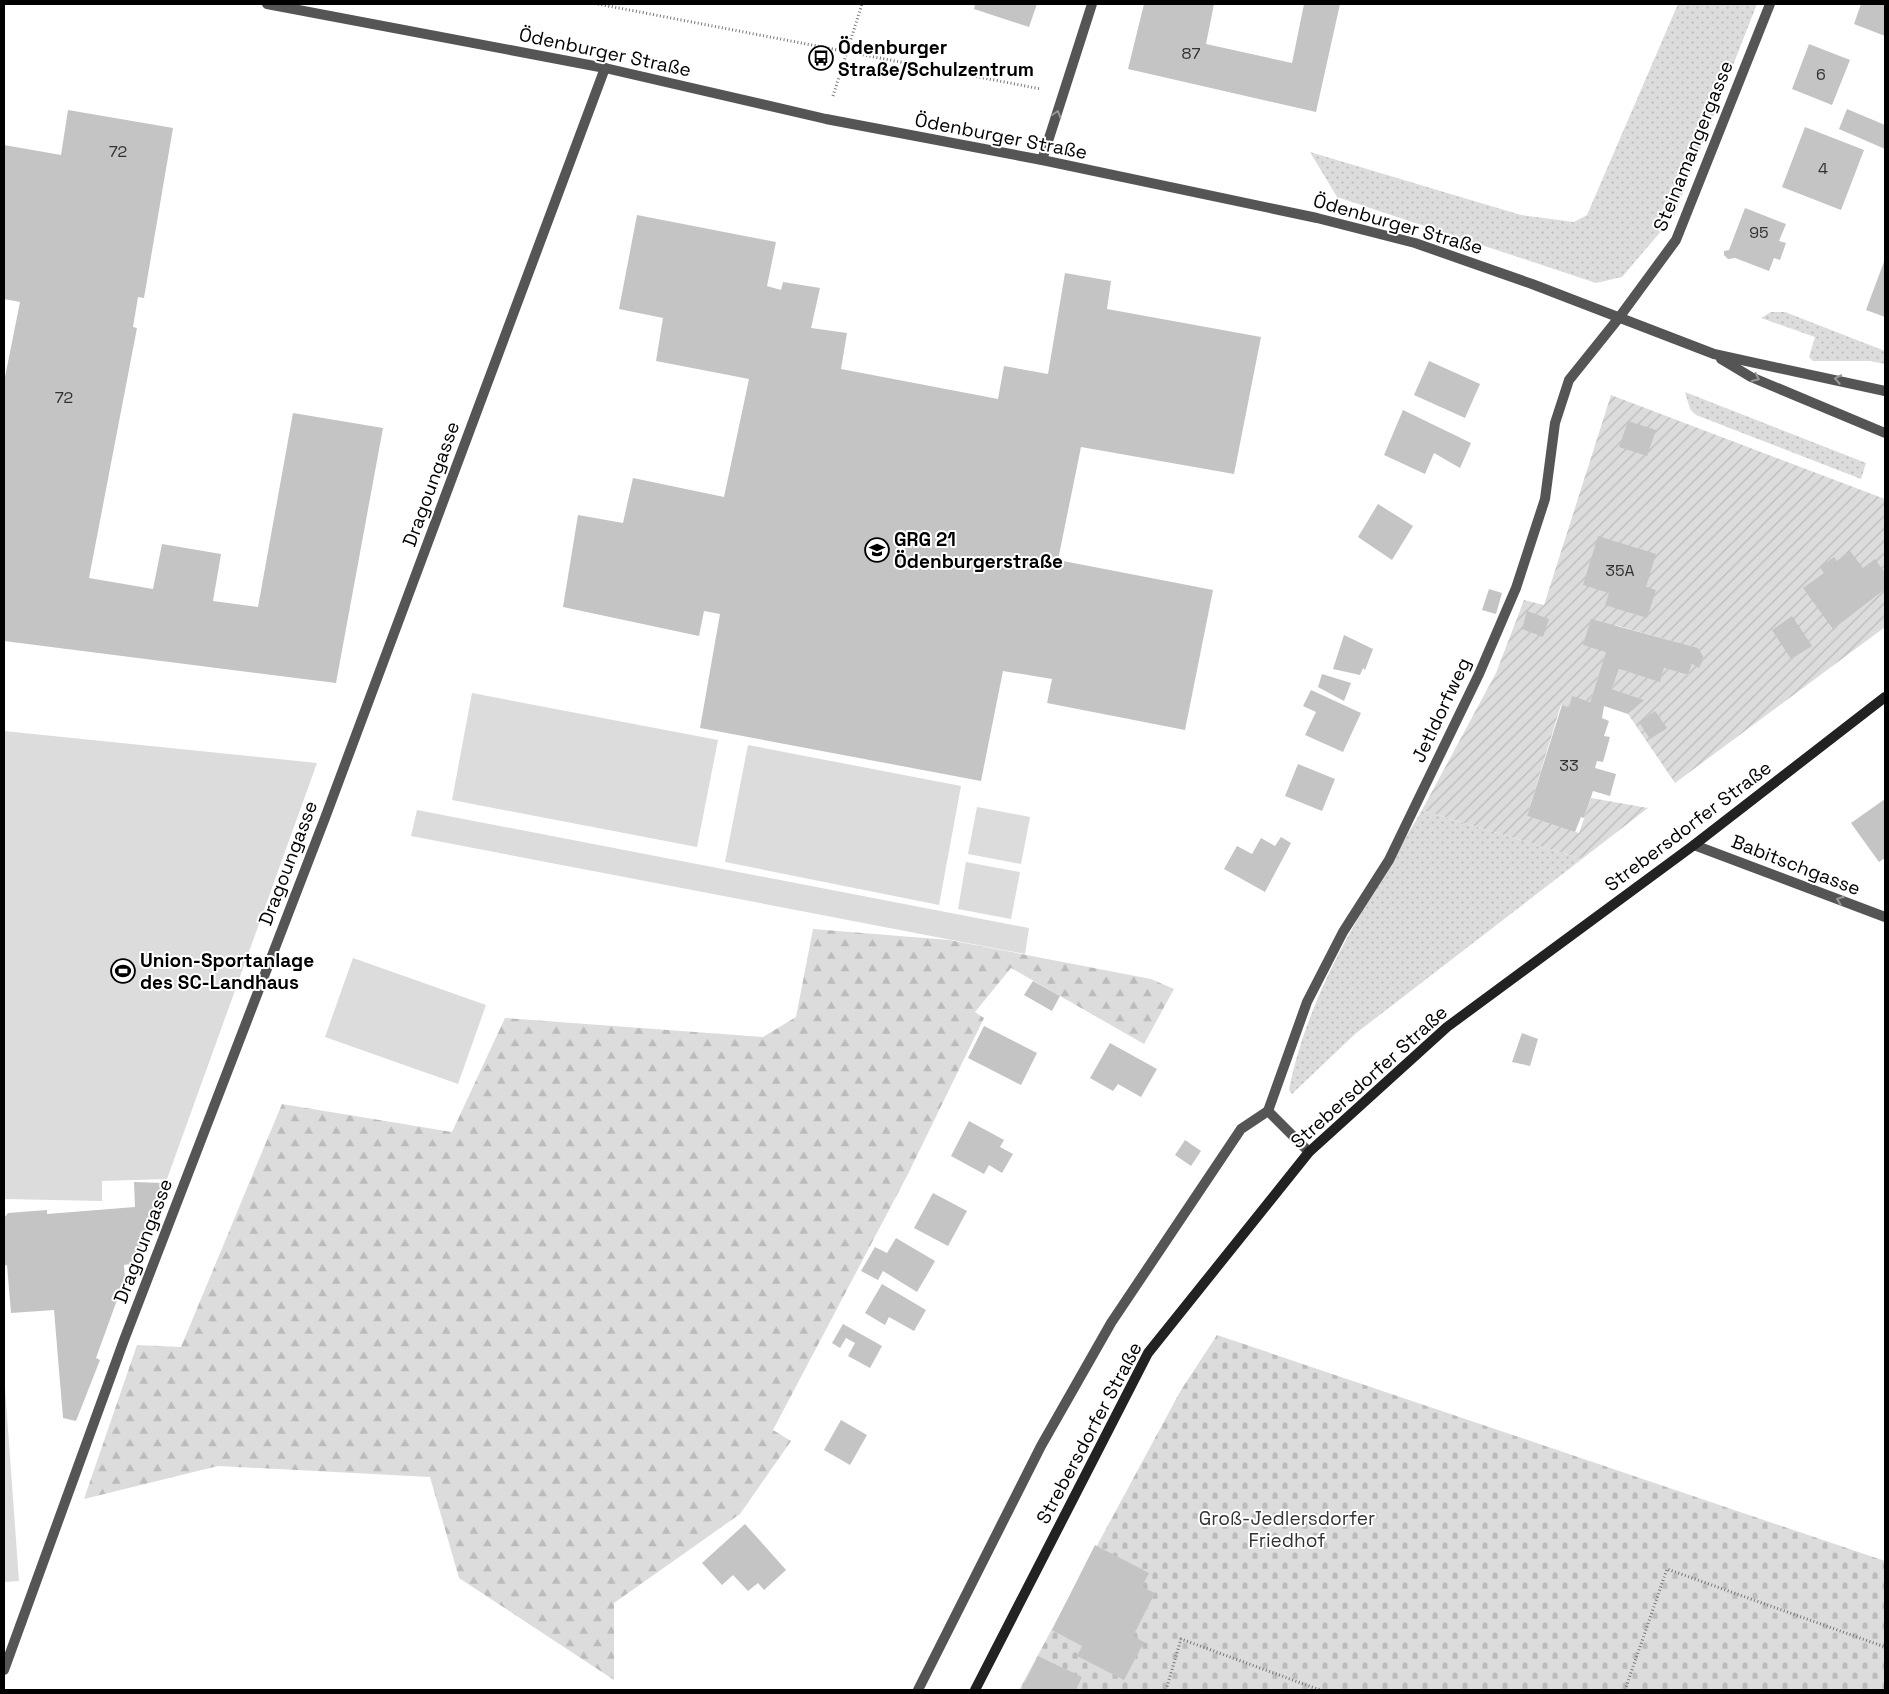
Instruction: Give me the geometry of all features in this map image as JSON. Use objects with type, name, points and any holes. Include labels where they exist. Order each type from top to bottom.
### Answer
[{"type":"street","name":"Ödenburger Straße","points":[[267,4],[605,68],[826,119],[1042,160],[1317,218],[1415,243],[1532,284],[1714,354],[1885,390]]},
{"type":"street","points":[[1042,160],[1092,4]]},
{"type":"street","name":"Steinamangergasse","points":[[1618,318],[1676,240],[1770,4]]},
{"type":"street","name":"Dragoungasse","points":[[4,1670],[124,1340],[321,827],[605,68]]},
{"type":"street","name":"Jetldorfweg","points":[[1268,1110],[1308,1002],[1343,932],[1389,860],[1479,674],[1516,588],[1545,499],[1555,423],[1569,380],[1618,318]]},
{"type":"street","name":"Ödenburger Straße","points":[[1714,354],[1751,376],[1885,433]]},
{"type":"street","name":"Strebersdorfer Straße","points":[[975,1690],[1148,1353],[1309,1152],[1447,1027],[1694,845],[1885,697]]},
{"type":"street","name":"Babitschgasse","points":[[1694,845],[1885,917]]},
{"type":"street","points":[[918,1690],[1040,1446],[1111,1323],[1241,1129],[1268,1110],[1309,1152]]},
{"type":"path","points":[[598,4],[1063,94]]},
{"type":"path","points":[[826,119],[862,4]]},
{"type":"path","points":[[1625,1690],[1667,1569],[1885,1647]]},
{"type":"path","points":[[1166,1690],[1181,1639],[1320,1690]]},
{"type":"green space","points":[[1678,4],[1757,4],[1674,216],[1622,277],[1596,283],[1337,197],[1310,152],[1521,215],[1574,222],[1587,215]]},
{"type":"green space","points":[[1771,312],[1785,312],[1885,351],[1885,364],[1870,361],[1813,361],[1809,357],[1815,337],[1761,318]]},
{"type":"green space","points":[[1685,392],[1866,463],[1861,479],[1696,415],[1690,409]]},
{"type":"green space","points":[[1611,395],[1885,499],[1885,627],[1675,783],[1628,714],[1643,700],[1612,689],[1619,669],[1660,681],[1664,668],[1688,675],[1692,664],[1699,667],[1704,658],[1697,648],[1615,625],[1590,702],[1572,697],[1569,707],[1561,705],[1527,816],[1579,833],[1591,798],[1648,808],[1582,859],[1422,810],[1496,673],[1524,600],[1544,605]]},
{"type":"green space","points":[[472,693],[718,740],[697,847],[452,800]]},
{"type":"green space","name":"Union-Sportanlage des SC-Landhaus","points":[[4,731],[317,763],[167,1179],[102,1181],[102,1201],[4,1199]]},
{"type":"green space","points":[[748,745],[961,786],[939,905],[725,862]]},
{"type":"green space","points":[[977,807],[1030,817],[1021,864],[968,854]]},
{"type":"green space","points":[[417,810],[1029,928],[1025,954],[411,836]]},
{"type":"green space","points":[[1422,810],[1582,859],[1355,1034],[1292,1094],[1289,1090],[1298,1052],[1326,980],[1362,911]]},
{"type":"green space","points":[[966,862],[1020,872],[1011,919],[958,909]]},
{"type":"green space","points":[[813,929],[949,940],[1151,979],[1174,989],[1144,1044],[1011,968],[975,1012],[984,1018],[908,1174],[773,1430],[791,1441],[740,1514],[614,1603],[614,1680],[459,1578],[430,1477],[218,1466],[84,1499],[137,1345],[181,1347],[282,1104],[452,1132],[505,1018],[763,1037],[796,1017]]},
{"type":"green space","points":[[353,958],[486,1005],[458,1084],[325,1037]]},
{"type":"green space","name":"Groß-Jedlersdorfer Friedhof","points":[[1217,1335],[1885,1561],[1885,1690],[1019,1690],[1181,1390]]},
{"type":"green space","points":[[4,1374],[19,1581],[4,1582]]},
{"type":"building","points":[[975,4],[1037,4],[1029,27],[974,9]]},
{"type":"building","points":[[1144,4],[1214,4],[1206,44],[1292,63],[1304,4],[1340,4],[1316,112],[1128,69]]},
{"type":"building","points":[[1861,4],[1885,4],[1885,36],[1854,24]]},
{"type":"building","points":[[1809,44],[1850,60],[1832,105],[1792,89]]},
{"type":"building","points":[[1847,109],[1885,125],[1885,149],[1839,129]]},
{"type":"building","points":[[68,110],[173,128],[144,298],[138,297],[133,327],[137,328],[89,578],[153,589],[162,544],[221,554],[213,601],[258,607],[293,413],[383,428],[336,683],[4,641],[4,382],[20,302],[4,299],[4,145],[61,155]]},
{"type":"building","points":[[1805,127],[1864,150],[1841,210],[1782,187]]},
{"type":"building","points":[[1745,208],[1786,224],[1779,241],[1786,243],[1780,260],[1774,258],[1769,271],[1735,258],[1728,259],[1724,255],[1724,251],[1729,250]]},
{"type":"building","points":[[637,215],[776,242],[767,286],[781,290],[783,282],[820,288],[811,328],[847,333],[841,369],[998,399],[1004,366],[1048,374],[1065,273],[1111,281],[1107,309],[1261,337],[1234,474],[1081,447],[1058,560],[1213,590],[1185,730],[1047,703],[1052,679],[1003,671],[981,781],[700,728],[720,614],[704,611],[699,636],[563,607],[578,515],[623,523],[633,478],[724,497],[749,379],[656,361],[663,318],[619,309]]},
{"type":"building","points":[[1885,259],[1885,317],[1866,310]]},
{"type":"building","points":[[1429,361],[1480,384],[1465,418],[1414,395]]},
{"type":"building","points":[[1403,410],[1471,443],[1460,468],[1434,453],[1425,474],[1384,455]]},
{"type":"building","points":[[1628,421],[1656,430],[1647,456],[1619,447]]},
{"type":"building","points":[[1378,504],[1413,526],[1392,560],[1358,537]]},
{"type":"building","points":[[1598,536],[1656,554],[1646,587],[1656,590],[1647,618],[1605,605],[1609,593],[1583,585]]},
{"type":"building","points":[[1850,551],[1863,568],[1875,559],[1885,573],[1885,589],[1833,629],[1803,588],[1824,573],[1820,567],[1834,557],[1837,561]]},
{"type":"building","points":[[1489,589],[1502,593],[1496,614],[1482,610]]},
{"type":"building","points":[[1527,611],[1549,619],[1543,637],[1522,629]]},
{"type":"building","points":[[1792,616],[1812,646],[1791,659],[1772,630]]},
{"type":"building","points":[[1591,619],[1698,648],[1704,658],[1699,668],[1692,664],[1688,675],[1664,668],[1660,682],[1619,669],[1612,689],[1644,700],[1628,714],[1604,706],[1602,718],[1609,721],[1604,736],[1610,737],[1603,762],[1597,761],[1595,768],[1616,774],[1610,796],[1593,791],[1584,818],[1581,817],[1575,832],[1527,816],[1562,705],[1569,707],[1572,696],[1590,702],[1606,652],[1583,645]]},
{"type":"building","points":[[1344,635],[1373,649],[1365,670],[1363,668],[1360,675],[1333,669]]},
{"type":"building","points":[[1322,674],[1351,683],[1344,701],[1318,687]]},
{"type":"building","points":[[1311,690],[1361,713],[1343,752],[1305,735],[1316,712],[1303,706]]},
{"type":"building","points":[[1655,711],[1667,728],[1650,739],[1639,722]]},
{"type":"building","points":[[1298,764],[1335,779],[1322,811],[1285,796]]},
{"type":"building","points":[[1885,799],[1885,858],[1879,862],[1851,823]]},
{"type":"building","points":[[1281,837],[1291,843],[1265,892],[1224,869],[1237,846],[1252,854],[1261,838],[1275,846]]},
{"type":"building","points":[[1033,981],[1060,996],[1052,1011],[1024,995]]},
{"type":"building","points":[[984,1026],[1037,1053],[1021,1085],[968,1058]]},
{"type":"building","points":[[1522,1033],[1538,1039],[1530,1066],[1512,1062]]},
{"type":"building","points":[[1110,1043],[1157,1069],[1141,1097],[1118,1084],[1113,1091],[1090,1078]]},
{"type":"building","points":[[969,1121],[1004,1140],[1000,1147],[1013,1154],[1002,1173],[989,1165],[984,1174],[951,1156]]},
{"type":"building","points":[[1185,1140],[1201,1151],[1191,1166],[1175,1155]]},
{"type":"building","points":[[134,1182],[164,1183],[136,1263],[124,1265],[125,1278],[96,1358],[100,1360],[76,1421],[63,1418],[54,1310],[11,1313],[7,1265],[4,1266],[4,1218],[8,1213],[47,1210],[47,1214],[135,1207]]},
{"type":"building","points":[[933,1193],[967,1211],[948,1246],[914,1228]]},
{"type":"building","points":[[896,1238],[935,1261],[917,1292],[883,1271],[878,1280],[861,1271],[875,1247],[887,1253]]},
{"type":"building","points":[[882,1284],[926,1310],[914,1331],[889,1317],[885,1325],[865,1313]]},
{"type":"building","points":[[843,1324],[882,1346],[870,1368],[848,1356],[855,1343],[846,1338],[840,1348],[832,1343]]},
{"type":"building","points":[[841,1420],[867,1435],[850,1465],[824,1450]]},
{"type":"building","points":[[745,1524],[786,1570],[764,1590],[758,1583],[748,1591],[733,1575],[722,1585],[702,1563]]},
{"type":"building","points":[[1095,1545],[1149,1573],[1142,1587],[1155,1593],[1133,1636],[1144,1642],[1124,1680],[1077,1656],[1082,1646],[1052,1630]]},
{"type":"building","points":[[1038,1656],[1082,1677],[1076,1690],[1021,1690]]},
{"type":"place","name":"Ödenburger Straße/Schulzentrum","points":[[821,58]]},
{"type":"place","name":"GRG 21 Ödenburgerstraße","points":[[877,550]]},
{"type":"place","name":"Union-Sportanlage des SC-Landhaus","points":[[123,971]]}]
